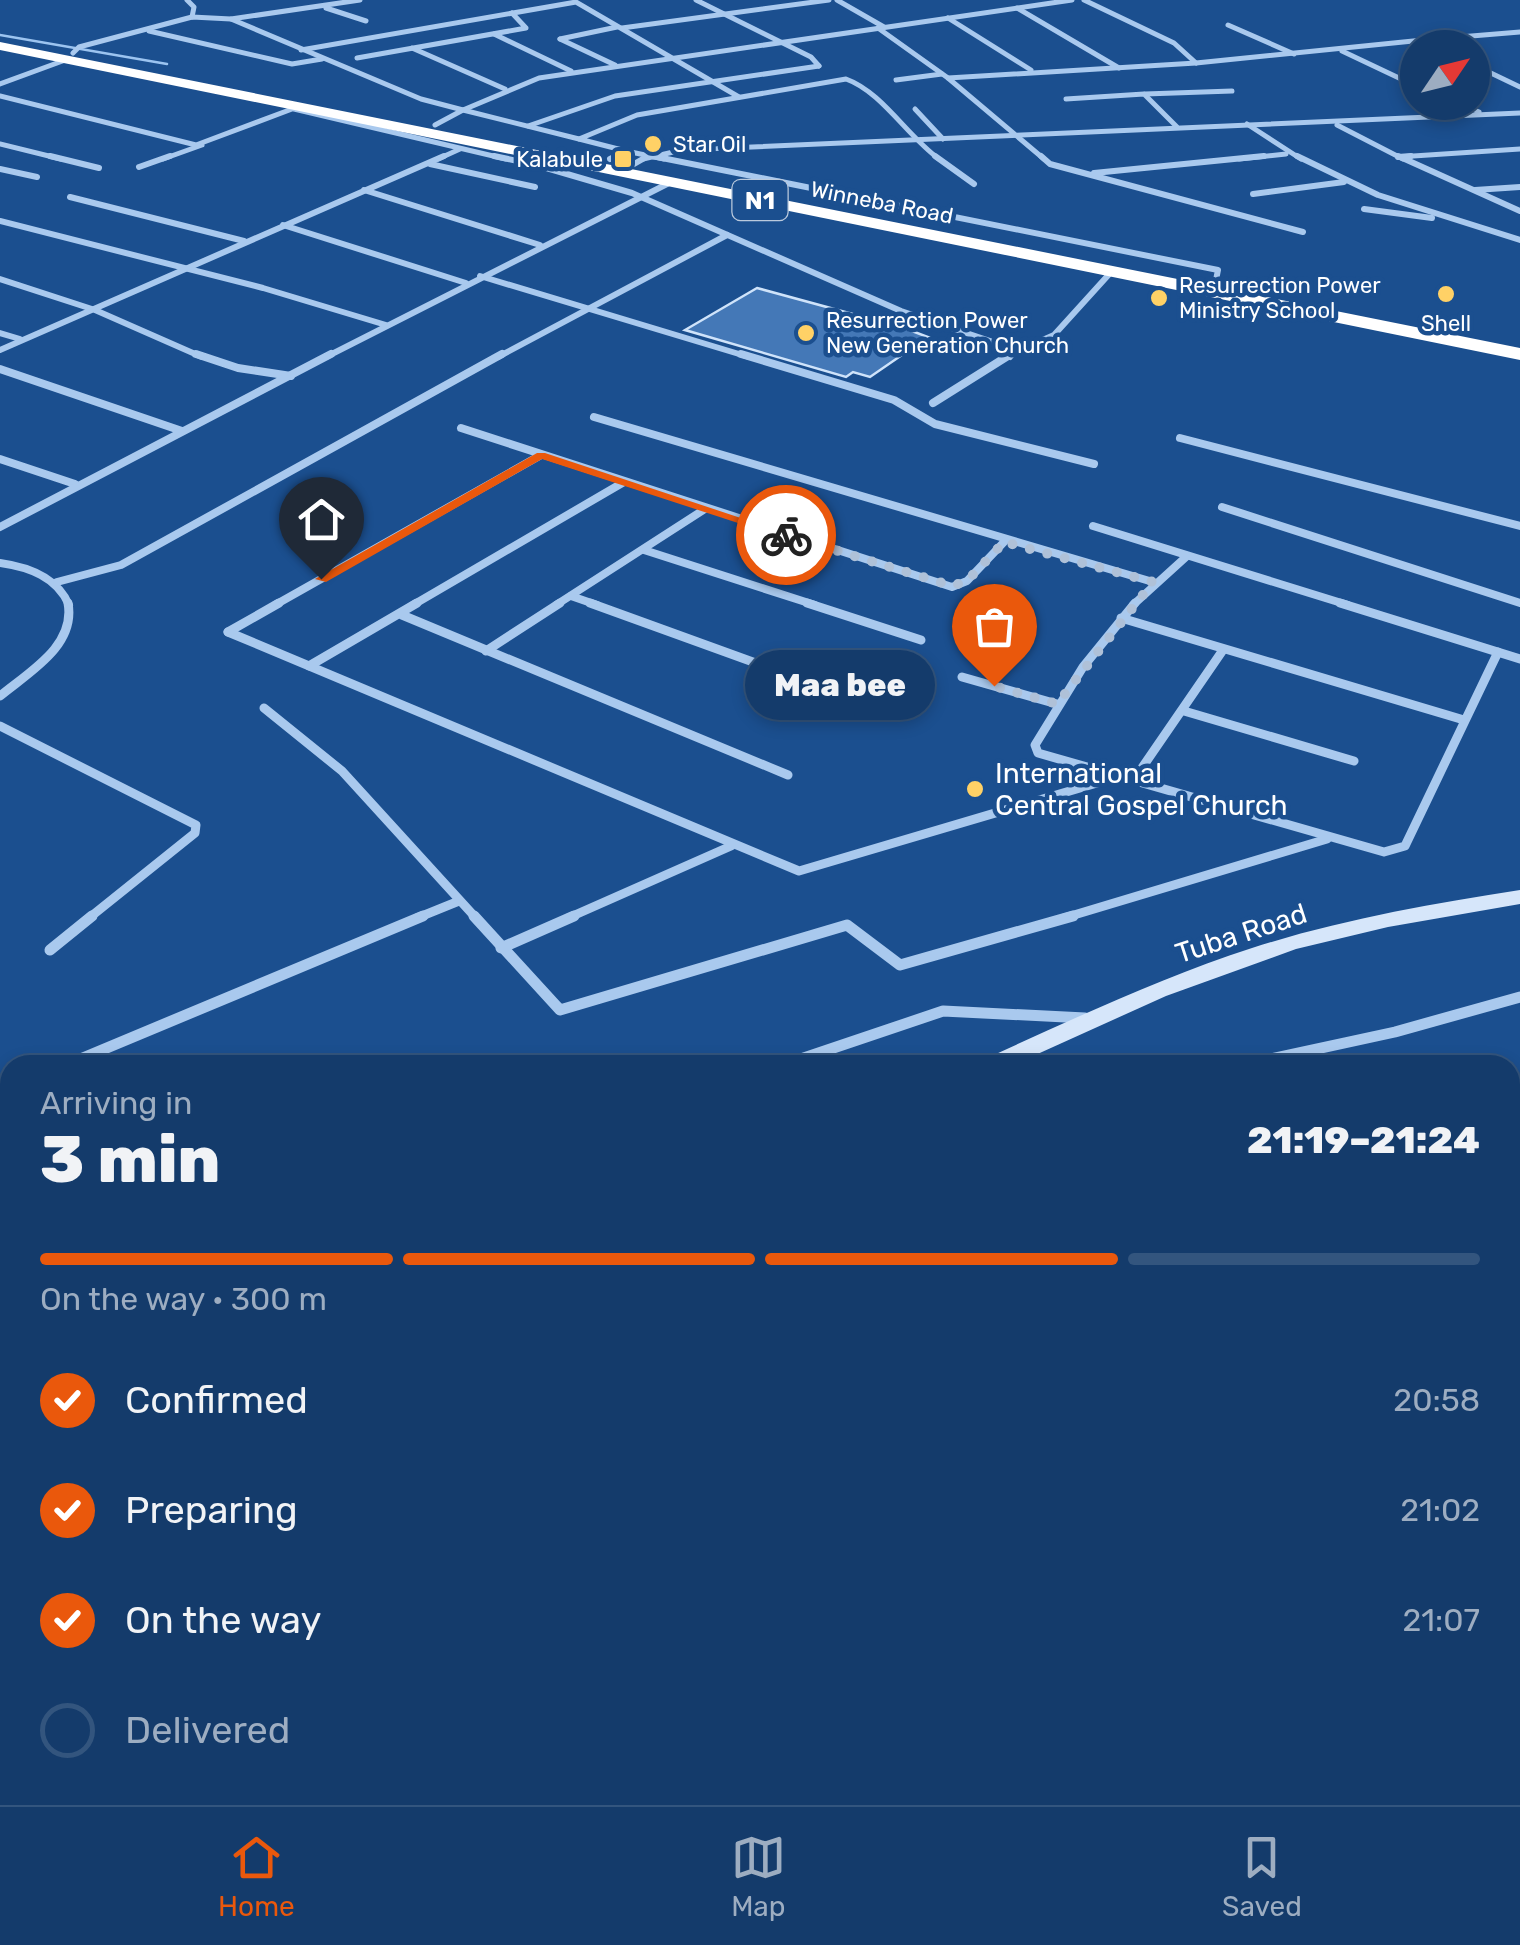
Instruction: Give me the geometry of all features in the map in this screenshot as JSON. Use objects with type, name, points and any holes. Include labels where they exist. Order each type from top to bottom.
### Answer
[{"type":"highway","name":"Winneba Road","points":[[0,42],[347,112],[540,160],[671,182],[1520,354]]},
{"type":"highway","name":"Winneba Road","points":[[70,56],[297,107],[434,124],[1045,240],[1216,280],[1520,340]]},
{"type":"street","points":[[187,0],[194,7],[192,17]]},
{"type":"street","points":[[312,0],[366,21]]},
{"type":"street","points":[[0,84],[70,56],[79,47],[192,17],[231,19],[360,0]]},
{"type":"street","points":[[528,126],[615,96],[819,66],[811,57],[696,0]]},
{"type":"street","points":[[616,65],[560,39],[829,0]]},
{"type":"street","points":[[837,0],[881,27],[945,76],[1050,164],[1302,232]]},
{"type":"street","points":[[434,124],[504,89],[572,72],[1072,0]]},
{"type":"street","points":[[1084,0],[1174,43],[1196,63]]},
{"type":"street","points":[[300,50],[576,2],[739,96]]},
{"type":"street","points":[[1016,8],[1120,68]]},
{"type":"street","points":[[357,58],[526,28],[512,14]]},
{"type":"street","points":[[947,17],[1031,71]]},
{"type":"street","points":[[231,19],[421,99],[579,139],[623,158],[943,138],[1402,120]]},
{"type":"street","points":[[1228,25],[1294,54]]},
{"type":"street","points":[[143,30],[292,64],[322,59]]},
{"type":"street","points":[[1490,34],[1520,32]]},
{"type":"street","points":[[494,34],[572,72]]},
{"type":"street","points":[[896,80],[1196,63],[1400,42]]},
{"type":"street","points":[[412,48],[504,89]]},
{"type":"street","points":[[1336,48],[1400,78]]},
{"type":"street","points":[[1490,72],[1520,86]]},
{"type":"street","points":[[579,139],[624,119],[836,79],[854,80],[913,140],[974,184]]},
{"type":"street","points":[[1066,99],[1232,90]]},
{"type":"street","points":[[1144,94],[1177,127]]},
{"type":"street","points":[[0,96],[203,144]]},
{"type":"street","points":[[139,167],[297,107],[460,149],[540,160],[641,196],[918,316],[1015,348],[1038,344],[1060,328],[1112,271]]},
{"type":"street","points":[[914,108],[943,138]]},
{"type":"street","points":[[1490,115],[1520,113]]},
{"type":"street","points":[[1247,124],[1287,154],[1344,182],[1439,217],[1520,240]]},
{"type":"street","points":[[1336,124],[1397,157],[1520,212]]},
{"type":"street","points":[[0,144],[99,168]]},
{"type":"street","points":[[0,350],[460,149]]},
{"type":"street","points":[[1397,157],[1520,149]]},
{"type":"street","points":[[1087,174],[1287,154]]},
{"type":"street","points":[[623,158],[650,155],[872,208]]},
{"type":"street","points":[[429,164],[535,187]]},
{"type":"street","points":[[0,169],[38,177]]},
{"type":"street","points":[[0,526],[540,245],[671,182]]},
{"type":"street","points":[[1253,194],[1344,182]]},
{"type":"street","points":[[1469,190],[1520,187]]},
{"type":"street","points":[[362,190],[540,245]]},
{"type":"street","points":[[70,197],[244,241]]},
{"type":"street","points":[[1364,210],[1439,217]]},
{"type":"street","points":[[0,221],[386,326]]},
{"type":"street","points":[[282,225],[466,283]]},
{"type":"street","points":[[57,582],[121,565],[584,309],[727,235]]},
{"type":"street","points":[[480,276],[894,400],[935,424],[1094,464]]},
{"type":"street","points":[[0,279],[91,308],[173,342],[201,360],[263,375],[292,376]]},
{"type":"street","points":[[0,333],[20,339]]},
{"type":"street","points":[[933,403],[1010,358],[1015,348]]},
{"type":"street","points":[[0,369],[182,431]]},
{"type":"street","points":[[594,418],[1004,542],[1153,582]]},
{"type":"street","points":[[461,428],[952,586],[967,581],[1004,542]]},
{"type":"street","points":[[1180,438],[1520,526]]},
{"type":"street","points":[[541,455],[228,632],[799,872],[1130,777],[1184,711],[1224,650]]},
{"type":"street","points":[[0,459],[75,484]]},
{"type":"street","points":[[309,666],[624,482]]},
{"type":"street","points":[[1222,507],[1520,603]]},
{"type":"street","points":[[486,650],[704,509]]},
{"type":"street","points":[[1093,526],[1520,659]]},
{"type":"street","points":[[644,550],[921,640]]},
{"type":"street","points":[[1187,556],[1153,582],[1121,618],[1057,704],[1034,745],[1038,753],[1130,777],[1327,839],[1384,852],[1405,846],[1498,652]]},
{"type":"street","points":[[0,563],[36,570],[57,582],[68,602],[70,622],[62,640],[0,696]]},
{"type":"street","points":[[571,596],[869,704]]},
{"type":"street","points":[[402,615],[788,775]]},
{"type":"street","points":[[1121,618],[1464,720]]},
{"type":"street","points":[[962,676],[1057,704]]},
{"type":"street","points":[[264,708],[342,771],[560,1010],[848,926],[900,965],[1327,839]]},
{"type":"street","points":[[1184,711],[1354,761]]},
{"type":"street","points":[[0,726],[196,824],[196,833],[50,950]]},
{"type":"street","points":[[501,948],[731,846]]},
{"type":"street","name":"Tuba Road","points":[[1015,1055],[1091,1018],[1261,953],[1461,906],[1520,897]]},
{"type":"street","points":[[90,1055],[459,902]]},
{"type":"street","points":[[1289,1055],[1396,1032],[1520,998]]},
{"type":"street","points":[[813,1055],[944,1011],[1091,1018]]},
{"type":"street","points":[[1024,1051],[1029,1055]]},
{"type":"building","name":"Resurrection Power New Generation Church","points":[[757,288],[928,337],[870,377],[853,372],[846,377],[685,330]]},
{"type":"waterway","points":[[0,35],[167,64]]},
{"type":"way so far","points":[[786,535],[958,587],[1004,542],[1153,582],[1057,704],[994,686]]},
{"type":"place","name":"Star Oil","points":[[653,144]]},
{"type":"place","name":"Kalabule","points":[[623,159]]},
{"type":"place","name":"Shell","points":[[1446,294]]},
{"type":"place","name":"Resurrection Power Ministry School","points":[[1159,298]]},
{"type":"place","name":"Resurrection Power New Generation Church","points":[[806,333]]},
{"type":"place","name":"Maa bee","points":[[994,686]]},
{"type":"place","name":"International Central Gospel Church","points":[[975,789]]},
{"type":"route","points":[[321,579],[541,455],[786,535]]}]
